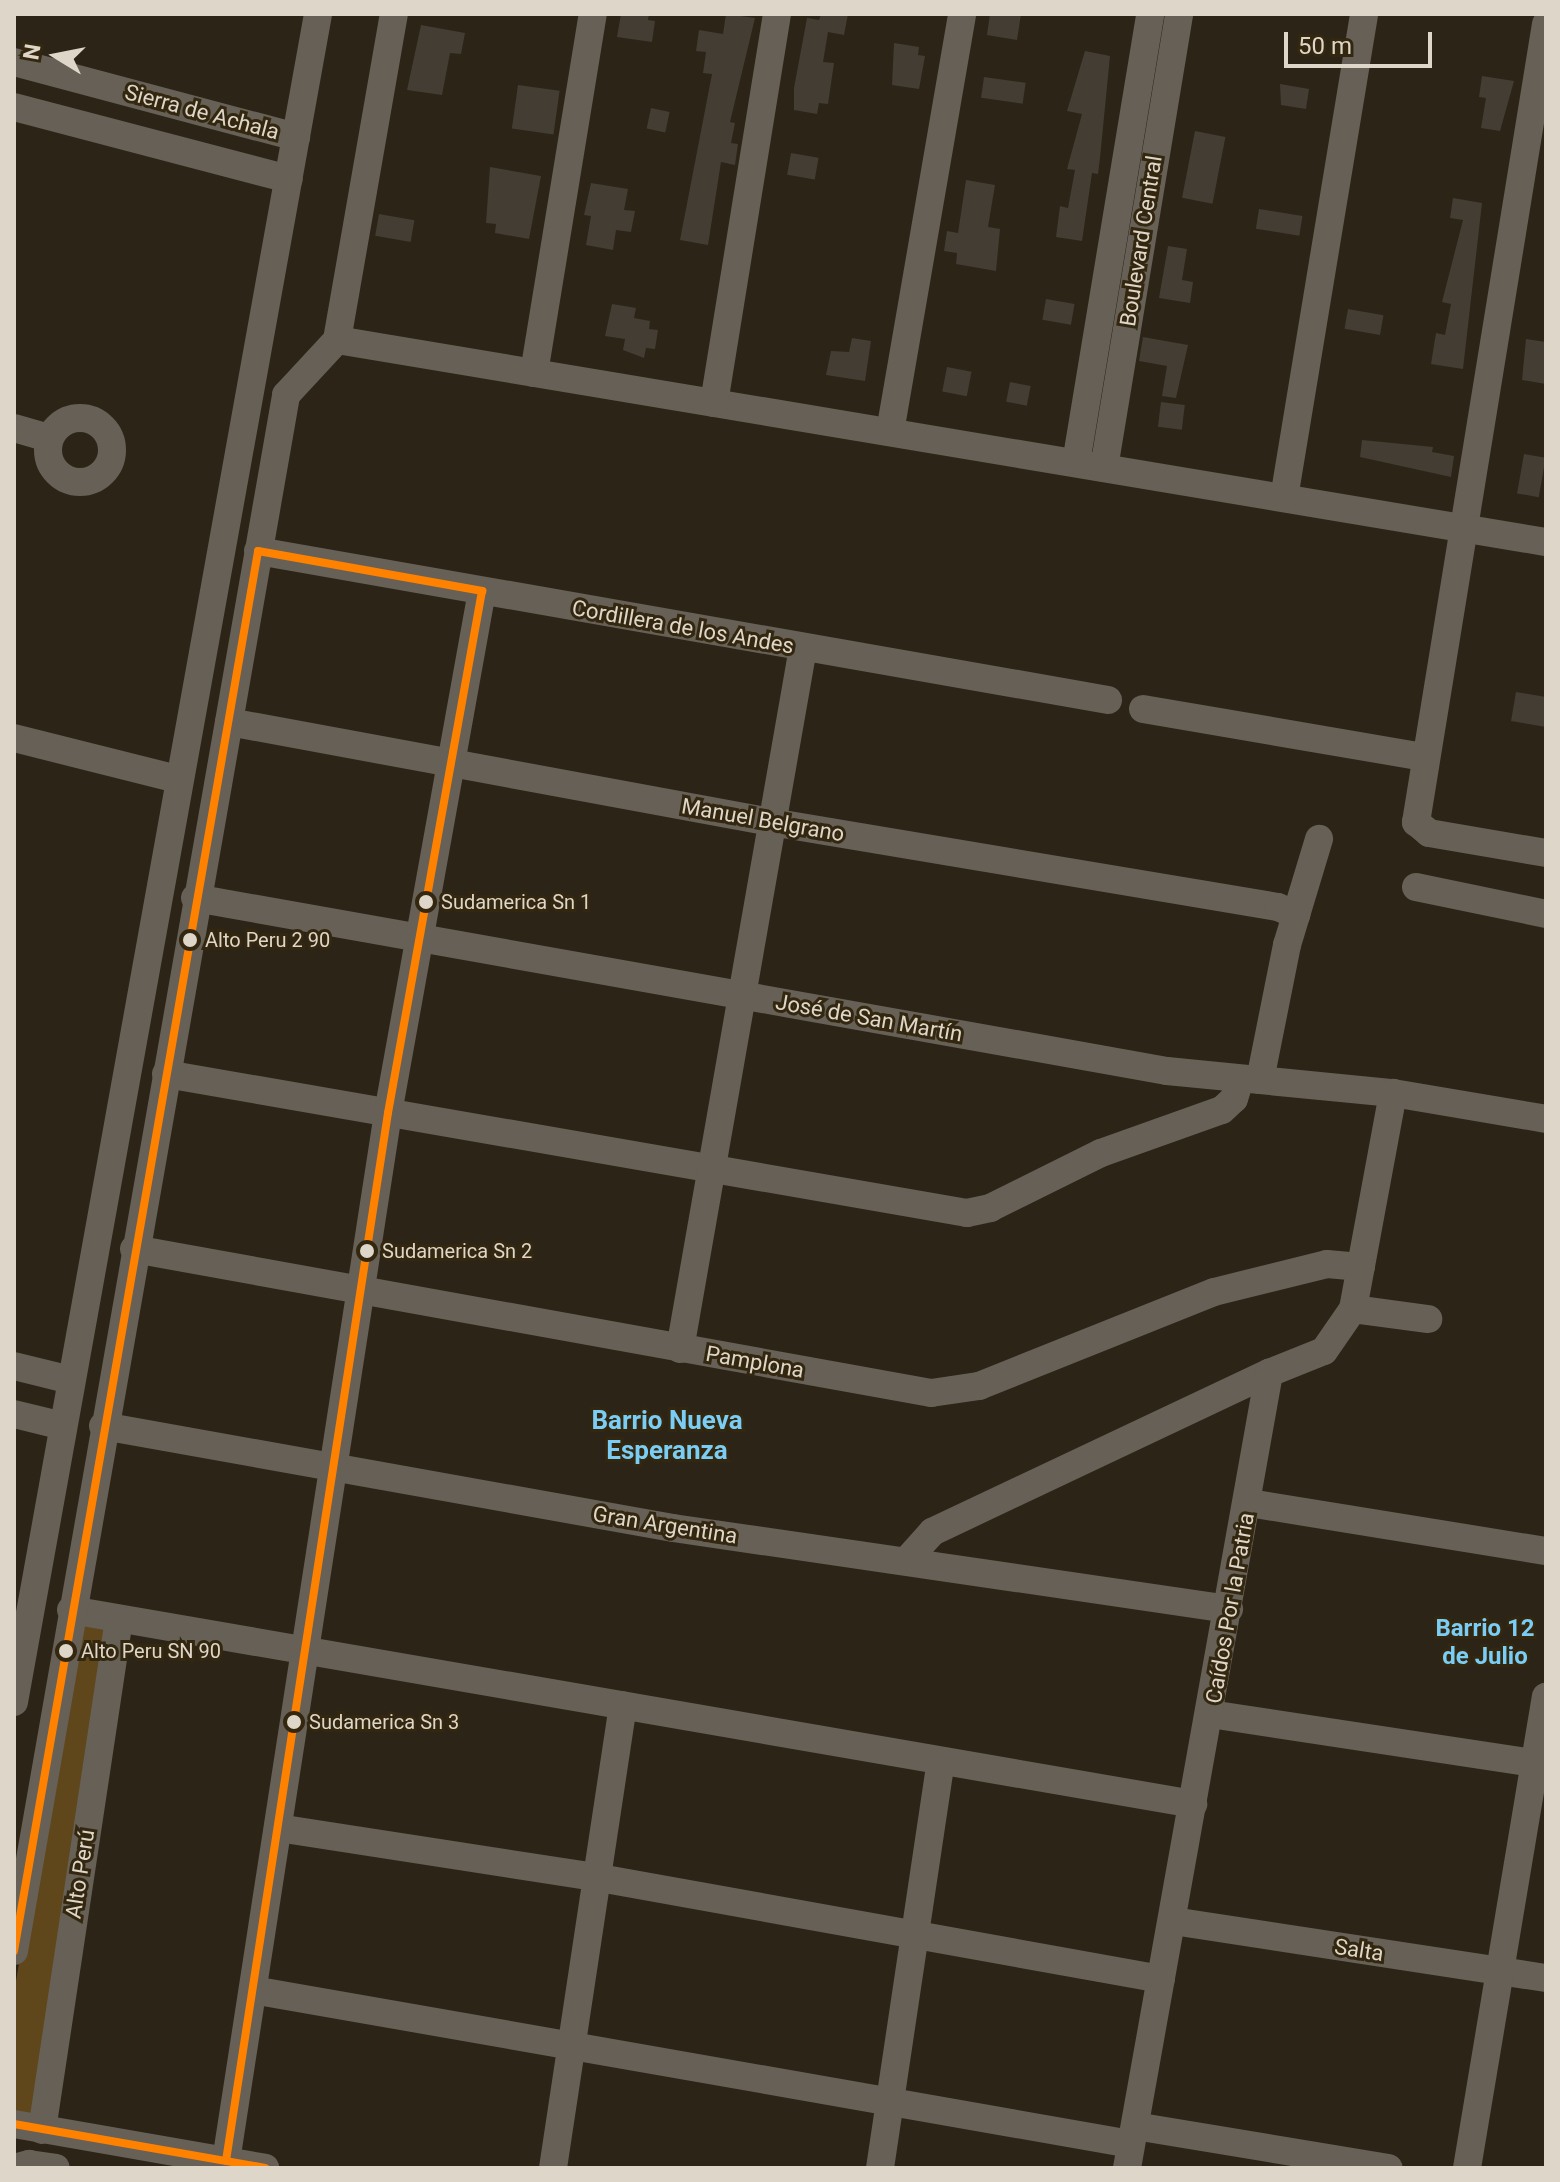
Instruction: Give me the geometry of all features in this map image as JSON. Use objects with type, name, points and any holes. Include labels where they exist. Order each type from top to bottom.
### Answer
[{"type":"street","points":[[14,1702],[177,779],[318,14]]},
{"type":"street","points":[[14,1951],[195,898],[286,395],[337,340],[394,14]]},
{"type":"street","points":[[534,373],[593,14]]},
{"type":"street","points":[[714,403],[777,14]]},
{"type":"street","points":[[890,432],[962,14]]},
{"type":"street","name":"Boulevard Central","points":[[1090,466],[1150,14]]},
{"type":"street","name":"Boulevard Central","points":[[1090,466],[1179,14]]},
{"type":"street","points":[[1284,498],[1364,14]]},
{"type":"street","points":[[1546,24],[1416,822],[1421,829],[1546,853]]},
{"type":"street","name":"Sierra de Achala","points":[[14,62],[296,137]]},
{"type":"street","name":"Sierra de Achala","points":[[14,107],[289,179]]},
{"type":"street","points":[[337,340],[1546,542]]},
{"type":"street","points":[[14,428],[50,438]]},
{"type":"street","name":"Cordillera de los Andes","points":[[258,551],[1108,700]]},
{"type":"street","points":[[226,2161],[388,1113],[482,591]]},
{"type":"street","points":[[680,1349],[803,648]]},
{"type":"street","points":[[1143,709],[1425,757]]},
{"type":"street","name":"Manuel Belgrano","points":[[229,722],[452,766],[1278,907],[1296,915]]},
{"type":"street","points":[[14,738],[177,779]]},
{"type":"street","points":[[166,1074],[710,1172],[967,1213],[990,1208],[1101,1153],[1222,1110],[1234,1099],[1250,1080],[1319,839]]},
{"type":"street","points":[[1416,887],[1546,914]]},
{"type":"street","name":"José de San Martín","points":[[195,898],[1167,1071],[1393,1093],[1546,1119]]},
{"type":"street","points":[[907,1560],[932,1532],[1269,1373],[1324,1351],[1353,1309],[1393,1093]]},
{"type":"street","name":"Pamplona","points":[[134,1249],[903,1390],[953,1392],[979,1386],[1214,1292],[1327,1264],[1361,1267]]},
{"type":"street","points":[[1353,1309],[1428,1319]]},
{"type":"street","points":[[14,1366],[71,1380]]},
{"type":"street","name":"Caídos Por la Patria","points":[[1131,2146],[1249,1503],[1269,1373]]},
{"type":"street","points":[[14,1414],[63,1426]]},
{"type":"street","name":"Gran Argentina","points":[[103,1426],[673,1528],[1229,1609]]},
{"type":"street","points":[[1249,1503],[1546,1551]]},
{"type":"street","points":[[71,1610],[1193,1804]]},
{"type":"street","name":"Alto Perú","points":[[42,2130],[119,1619]]},
{"type":"street","points":[[1467,2168],[1500,1971],[1540,1764],[1546,1697]]},
{"type":"street","points":[[553,2168],[594,1877],[623,1705]]},
{"type":"street","points":[[1210,1714],[1540,1764]]},
{"type":"street","points":[[880,2168],[941,1762]]},
{"type":"street","points":[[278,1828],[594,1877],[916,1932],[1161,1979]]},
{"type":"street","name":"Salta","points":[[1173,1921],[1546,1978]]},
{"type":"street","points":[[253,1990],[572,2044],[1131,2146],[1389,2168]]},
{"type":"street","points":[[14,2124],[265,2168]]},
{"type":"street","points":[[14,2168],[29,2164],[56,2168]]},
{"type":"shaded area","points":[[77,1624],[109,1629],[40,2117],[14,2112],[14,1993]]},
{"type":"building","points":[[621,14],[649,14],[648,20],[655,21],[652,42],[617,37]]},
{"type":"building","points":[[726,14],[755,18],[730,122],[735,123],[731,143],[738,144],[735,165],[721,162],[708,245],[680,240],[712,74],[703,73],[706,52],[696,51],[699,30],[723,34]]},
{"type":"building","points":[[821,14],[848,14],[844,35],[828,32],[823,62],[834,63],[828,104],[819,103],[817,114],[794,110],[794,88],[807,18],[819,20]]},
{"type":"building","points":[[990,14],[1021,14],[1017,40],[987,35]]},
{"type":"building","points":[[421,25],[465,33],[461,54],[450,53],[442,95],[407,90]]},
{"type":"building","points":[[894,43],[919,47],[918,55],[925,56],[919,89],[892,85]]},
{"type":"building","points":[[1085,51],[1110,56],[1098,174],[1092,173],[1082,241],[1056,237],[1060,206],[1068,208],[1075,170],[1067,169],[1082,114],[1067,111]]},
{"type":"building","points":[[1482,76],[1514,81],[1500,131],[1481,128],[1486,98],[1479,97]]},
{"type":"building","points":[[984,77],[1026,83],[1023,104],[981,98]]},
{"type":"building","points":[[1280,84],[1309,89],[1306,109],[1281,105]]},
{"type":"building","points":[[518,85],[560,91],[553,134],[512,129]]},
{"type":"building","points":[[651,108],[670,112],[665,132],[647,129]]},
{"type":"building","points":[[1195,131],[1225,137],[1212,204],[1182,198]]},
{"type":"building","points":[[791,153],[819,158],[815,180],[787,175]]},
{"type":"building","points":[[490,167],[541,176],[529,239],[495,233],[496,224],[486,223]]},
{"type":"building","points":[[966,180],[995,185],[988,227],[1000,229],[996,271],[956,264],[957,253],[944,251],[947,231],[958,233]]},
{"type":"building","points":[[591,183],[628,189],[624,210],[635,211],[631,232],[616,230],[613,250],[586,245],[591,216],[584,215]]},
{"type":"building","points":[[1453,198],[1482,203],[1463,369],[1431,364],[1436,333],[1445,335],[1451,304],[1442,302],[1463,220],[1450,218]]},
{"type":"building","points":[[1259,209],[1302,216],[1299,236],[1256,229]]},
{"type":"building","points":[[379,214],[414,220],[411,242],[375,236]]},
{"type":"building","points":[[1168,246],[1187,249],[1182,280],[1193,282],[1190,303],[1159,298]]},
{"type":"building","points":[[1046,299],[1075,304],[1071,325],[1042,320]]},
{"type":"building","points":[[612,304],[636,308],[634,318],[650,321],[649,329],[658,330],[655,349],[646,348],[644,358],[623,350],[625,339],[605,336]]},
{"type":"building","points":[[1348,309],[1383,315],[1380,335],[1345,329]]},
{"type":"building","points":[[1143,337],[1188,345],[1176,398],[1162,396],[1167,366],[1139,361]]},
{"type":"building","points":[[852,338],[871,341],[865,381],[826,375],[831,351],[849,352]]},
{"type":"building","points":[[1526,339],[1546,342],[1546,384],[1522,380]]},
{"type":"building","points":[[947,367],[972,372],[967,396],[942,392]]},
{"type":"building","points":[[1010,382],[1031,386],[1027,406],[1006,402]]},
{"type":"building","points":[[1161,402],[1185,405],[1182,430],[1158,427]]},
{"type":"building","points":[[1362,440],[1433,447],[1432,452],[1454,456],[1451,477],[1360,457]]},
{"type":"building","points":[[1524,454],[1546,458],[1539,497],[1517,493]]},
{"type":"building","points":[[1516,692],[1546,697],[1546,727],[1511,721]]},
{"type":"transit line","points":[[14,1951],[258,551],[482,591],[388,1113],[226,2161]]},
{"type":"transit line","points":[[14,2124],[265,2168]]},
{"type":"place","name":"Sudamerica Sn 1","points":[[426,902]]},
{"type":"place","name":"Alto Peru 2 90","points":[[190,940]]},
{"type":"place","name":"Sudamerica Sn 2","points":[[367,1251]]},
{"type":"place","name":"Alto Peru SN 90","points":[[66,1651]]},
{"type":"place","name":"Sudamerica Sn 3","points":[[294,1722]]},
{"type":"district","name":"Barrio Nueva Esperanza","points":[[667,1436]]},
{"type":"district","name":"Barrio 12 de Julio","points":[[1485,1643]]}]
